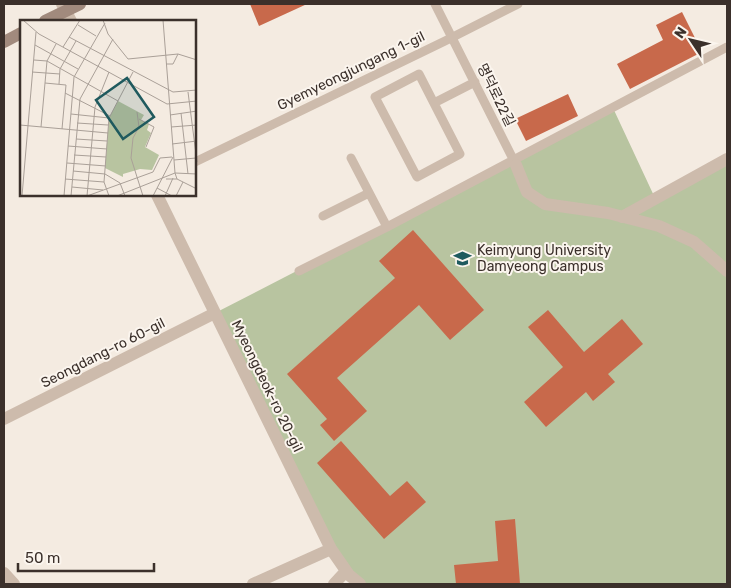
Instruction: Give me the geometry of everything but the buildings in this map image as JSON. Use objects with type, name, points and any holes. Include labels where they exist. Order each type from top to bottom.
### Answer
[{"type":"main road","points":[[47,20],[80,4]]},
{"type":"main road","points":[[4,42],[20,34]]},
{"type":"street","points":[[622,217],[727,159]]},
{"type":"street","points":[[515,163],[527,192],[545,204],[608,213],[660,226],[694,242],[727,271]]},
{"type":"street","name":"Myeongdeok-ro 20-gil","points":[[156,196],[331,549],[349,575],[360,584]]},
{"type":"street","name":"Seongdang-ro 60-gil","points":[[4,419],[215,313]]},
{"type":"street","points":[[253,584],[331,549]]},
{"type":"street","points":[[334,584],[346,571]]},
{"type":"street","points":[[4,573],[14,584]]},
{"type":"lane","name":"명덕로22길","points":[[436,4],[515,163]]},
{"type":"lane","name":"Gyemyeongjungang 1-gil","points":[[196,162],[518,4]]},
{"type":"lane","points":[[299,270],[515,163],[727,47]]},
{"type":"lane","points":[[419,74],[434,103],[460,154],[417,177],[375,97],[419,74]]},
{"type":"lane","points":[[434,103],[474,82]]},
{"type":"lane","points":[[351,158],[387,227]]},
{"type":"lane","points":[[323,216],[369,193]]},
{"type":"green space","name":"Keimyung University Damyeong Campus","points":[[613,108],[655,198],[727,159],[727,584],[361,584],[346,571],[215,313]]},
{"type":"place","name":"Keimyung University Damyeong Campus","points":[[463,258]]}]
